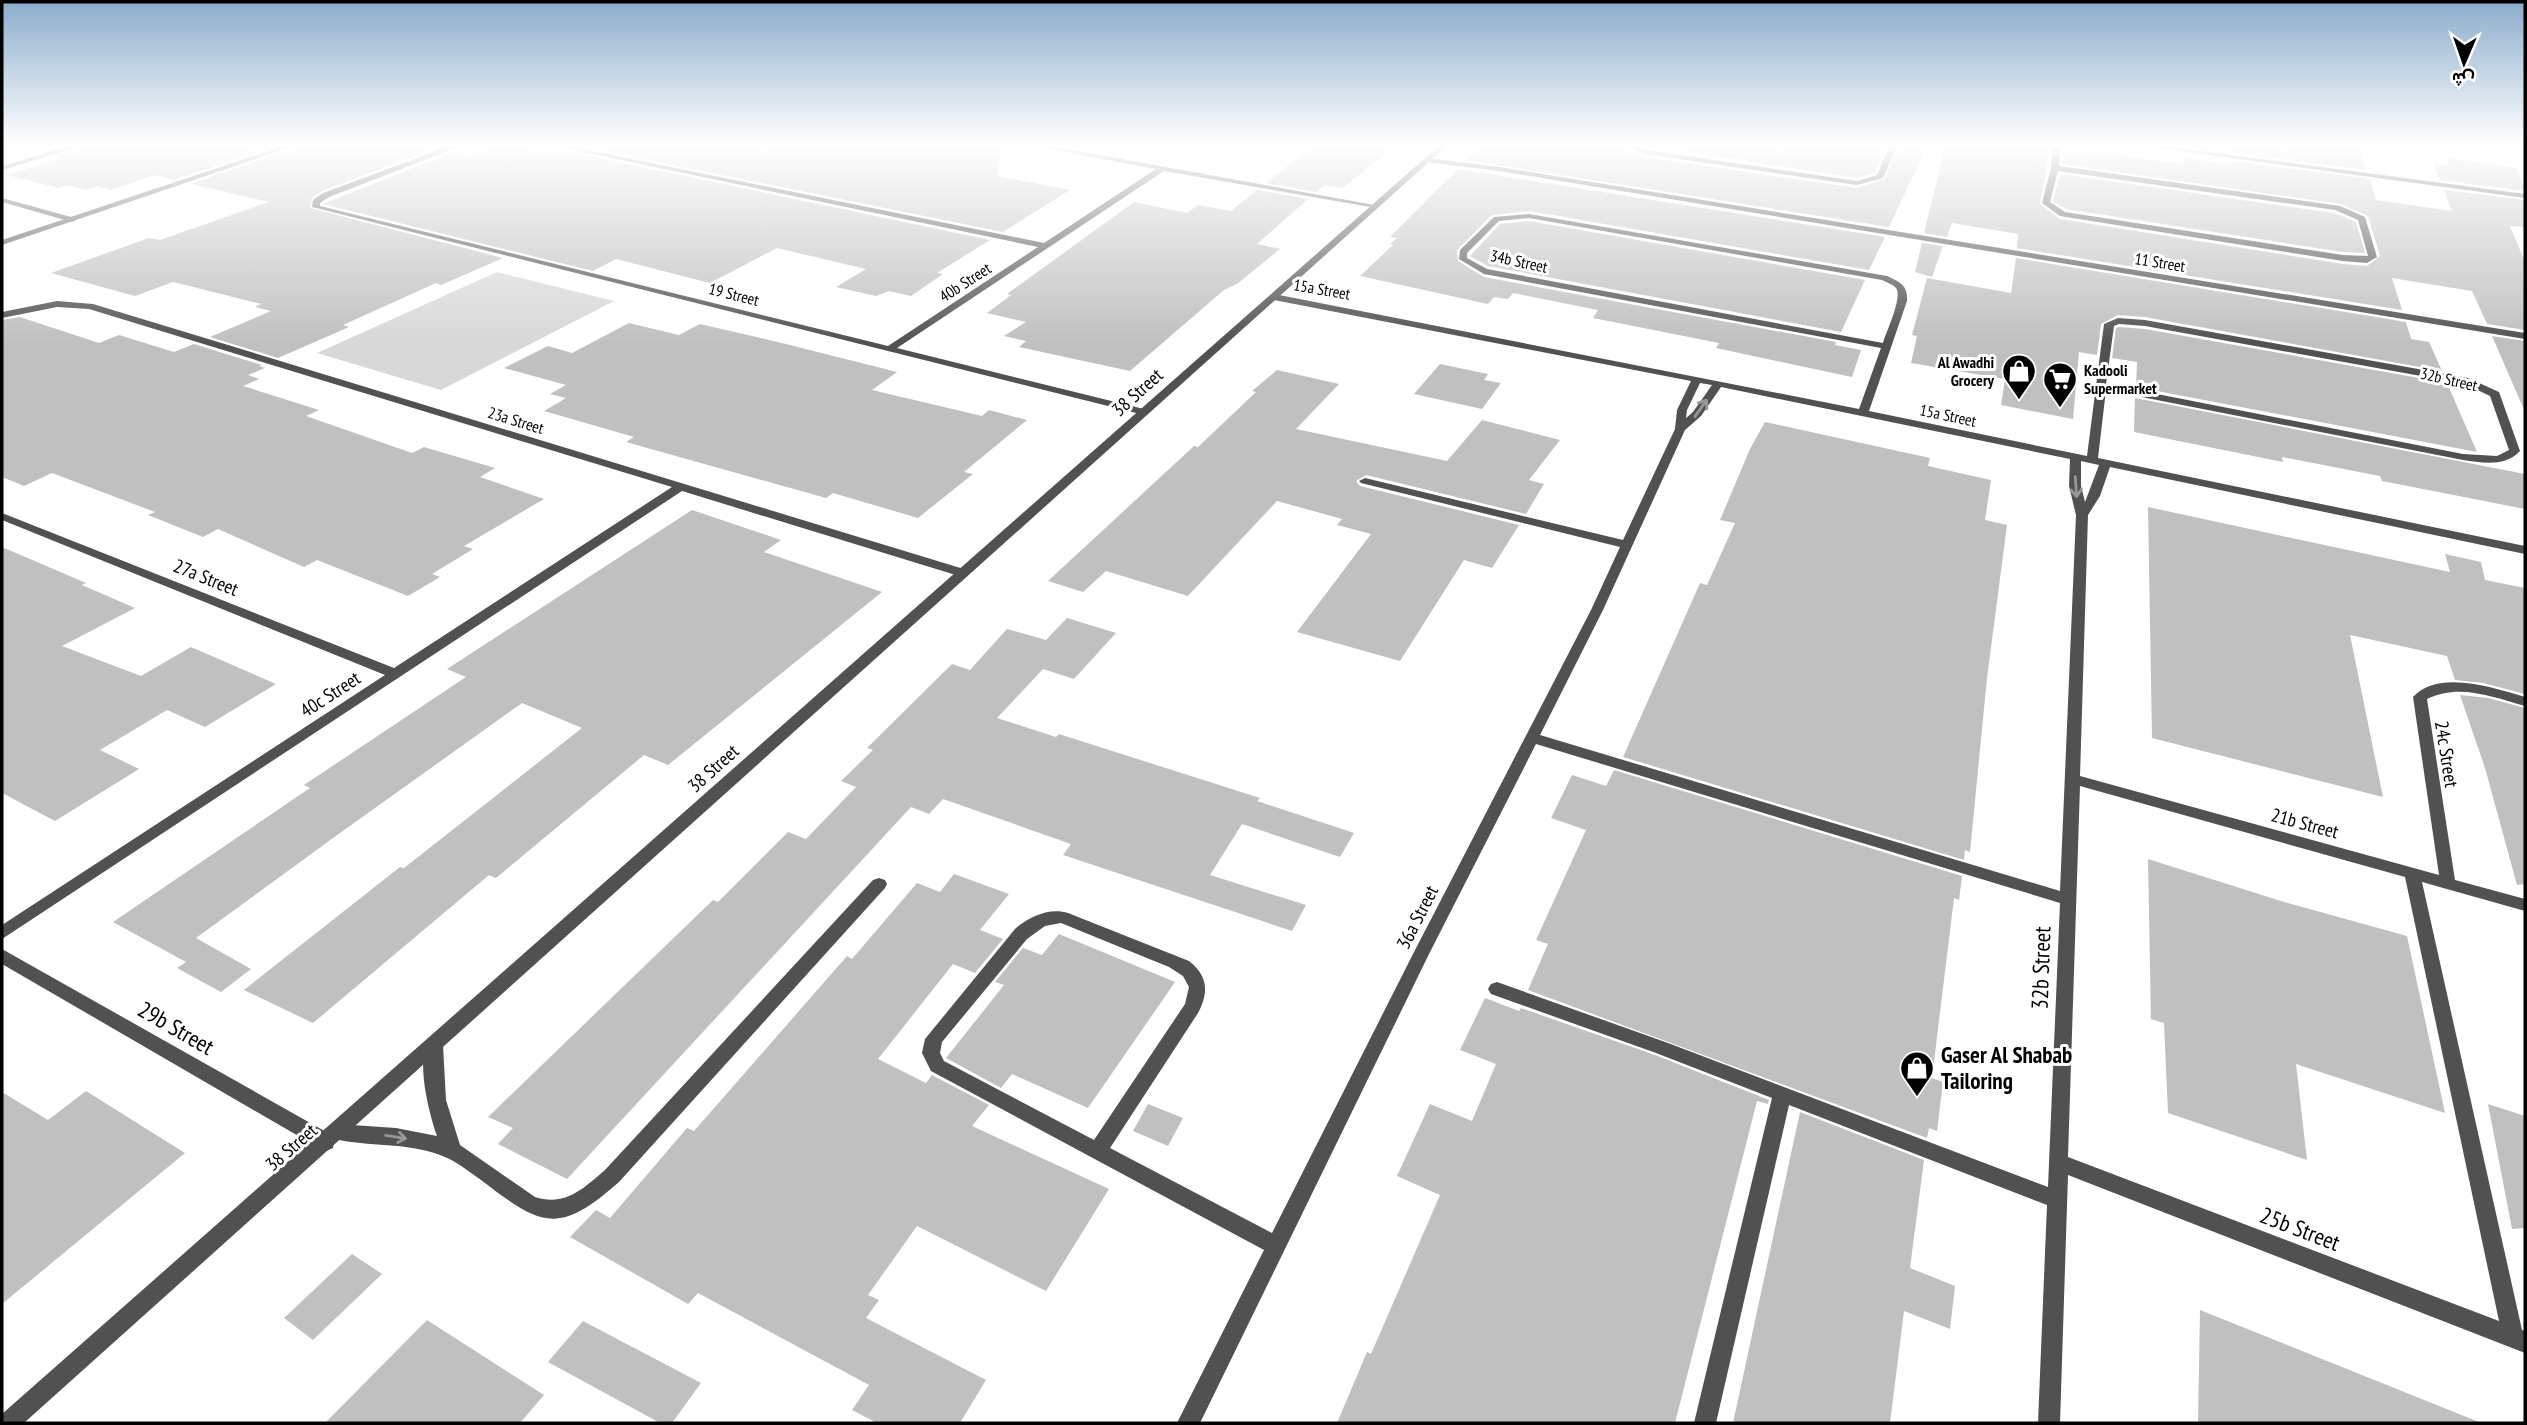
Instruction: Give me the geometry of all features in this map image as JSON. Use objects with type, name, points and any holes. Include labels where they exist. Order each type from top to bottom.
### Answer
[{"type":"street","points":[[39,210],[72,220]]},
{"type":"street","points":[[2,243],[100,210]]},
{"type":"street","name":"19 Street","points":[[326,210],[1144,412]]},
{"type":"street","points":[[872,210],[1045,246]]},
{"type":"street","name":"40b Street","points":[[889,349],[1099,210]]},
{"type":"street","name":"38 Street","points":[[8,1423],[741,768],[1371,210]]},
{"type":"street","name":"11 Street","points":[[1754,210],[2525,336]]},
{"type":"street","points":[[2058,210],[2063,214],[2343,258],[2367,260],[2373,257],[2362,219],[2343,210]]},
{"type":"street","name":"34b Street","points":[[1863,413],[1903,292],[1899,285],[1884,278],[1529,216],[1497,219],[1462,252],[1463,259],[1484,271],[1885,346]]},
{"type":"street","name":"15a Street","points":[[1279,292],[1365,312],[2525,550]]},
{"type":"street","name":"23a Street","points":[[2,315],[57,304],[90,306],[963,573]]},
{"type":"street","name":"32b Street","points":[[2082,515],[2094,496],[2101,386],[2109,324],[2118,321],[2146,323],[2468,381],[2495,394],[2515,451],[2499,460],[2473,458],[2101,386]]},
{"type":"street","name":"36a Street","points":[[1188,1423],[1627,545],[1680,429],[1682,410],[1697,379]]},
{"type":"street","name":"36a Street","points":[[1680,429],[1697,414],[1718,383]]},
{"type":"street","name":"32b Street","points":[[2049,1423],[2082,515],[2074,486],[2076,457]]},
{"type":"street","points":[[1365,481],[1627,545]]},
{"type":"street","name":"40c Street","points":[[2,933],[680,487]]},
{"type":"street","name":"27a Street","points":[[2,516],[396,674]]},
{"type":"street","name":"24c Street","points":[[2448,883],[2420,697],[2434,688],[2453,686],[2475,688],[2525,701]]},
{"type":"street","points":[[1532,738],[2066,899]]},
{"type":"street","name":"21b Street","points":[[2074,779],[2525,905]]},
{"type":"street","points":[[2412,873],[2519,1339]]},
{"type":"street","points":[[331,1137],[398,1137],[453,1152],[537,1209],[555,1210],[577,1204],[597,1192],[878,884]]},
{"type":"street","points":[[1098,1150],[1192,1008],[1199,995],[1199,981],[1190,969],[1175,962],[1062,917],[1046,918],[1031,923],[934,1039],[931,1053],[937,1066],[1275,1245]]},
{"type":"street","name":"29b Street","points":[[2,956],[331,1137]]},
{"type":"street","points":[[1497,989],[2057,1200]]},
{"type":"street","points":[[434,1045],[436,1100],[442,1126],[453,1152]]},
{"type":"street","points":[[1705,1423],[1782,1095]]},
{"type":"street","name":"25b Street","points":[[2058,1162],[2519,1339]]},
{"type":"shaded area","points":[[497,272],[614,301],[441,390],[317,353]]},
{"type":"building","points":[[245,210],[320,210],[503,258],[441,285],[436,283],[343,325],[349,327],[278,358],[210,337],[271,311],[255,307],[261,304],[173,282],[135,296],[51,273],[149,238],[160,240]]},
{"type":"building","points":[[349,210],[849,210],[990,240],[937,273],[943,274],[911,296],[889,291],[876,296],[836,287],[866,269],[777,248],[710,283],[616,259],[593,271]]},
{"type":"building","points":[[897,210],[1037,210],[1003,232]]},
{"type":"building","points":[[1122,210],[1187,213],[1190,210],[1295,210],[1257,244],[1280,249],[1237,284],[1224,290],[1130,371],[1019,347],[1026,341],[1004,336],[1026,322],[987,313],[1011,295],[1007,294]]},
{"type":"building","points":[[1416,210],[1719,210],[1885,237],[1869,270],[1529,211],[1492,215],[1457,250],[1458,261],[1484,277],[1836,342],[1835,345],[1861,350],[1852,377],[1716,348],[1719,343],[1593,318],[1598,310],[1513,293],[1508,299],[1494,297],[1488,304],[1360,276],[1393,245],[1390,244],[1397,238],[1390,237]]},
{"type":"building","points":[[1785,210],[1897,210],[1889,227]]},
{"type":"building","points":[[1930,210],[2049,210],[2060,219],[2367,266],[2380,256],[2368,216],[2356,210],[2525,210],[2525,227],[2510,226],[2525,262],[2525,330],[2487,324],[2472,291],[2392,278],[2402,310],[2017,248],[2018,234],[1952,223],[1947,237],[1924,233]]},
{"type":"building","points":[[2076,210],[2316,210],[2334,213],[2356,222],[2365,253],[2343,252]]},
{"type":"building","points":[[1529,221],[1865,280],[1841,332],[1488,266],[1470,256],[1500,224]]},
{"type":"building","points":[[1922,243],[1943,246],[1932,277],[1915,272]]},
{"type":"building","points":[[2016,258],[2406,322],[2411,339],[2429,342],[2442,371],[2145,317],[2118,315],[2101,324],[2097,355],[2079,352],[2073,419],[2001,405],[2005,379],[1911,363],[1917,336],[1912,335],[1927,278],[2011,293]]},
{"type":"building","points":[[20,317],[99,343],[119,335],[174,352],[194,344],[262,365],[259,366],[265,368],[248,375],[259,379],[243,386],[319,410],[306,416],[412,453],[424,447],[495,468],[480,477],[544,499],[464,546],[473,549],[432,574],[440,577],[408,596],[317,560],[304,567],[218,529],[203,537],[148,515],[155,512],[52,473],[24,486],[2,477],[2,320]]},
{"type":"building","points":[[629,323],[679,335],[700,324],[782,343],[897,372],[872,390],[982,416],[989,410],[1027,420],[964,472],[973,474],[918,518],[833,493],[826,498],[626,442],[634,437],[544,411],[566,398],[550,394],[566,385],[504,368],[548,346],[572,353]]},
{"type":"building","points":[[2116,328],[2145,329],[2447,383],[2477,452],[2136,387],[2137,362],[2112,358]]},
{"type":"building","points":[[2492,336],[2525,341],[2525,412]]},
{"type":"building","points":[[1440,364],[1488,374],[1484,380],[1501,383],[1482,409],[1414,394]]},
{"type":"building","points":[[1277,370],[1339,384],[1296,429],[1447,461],[1482,420],[1560,440],[1529,480],[1544,484],[1526,514],[1366,475],[1356,481],[1360,486],[1519,525],[1492,568],[1464,560],[1400,661],[1297,632],[1371,534],[1337,525],[1342,519],[1277,501],[1188,596],[1106,571],[1083,592],[1048,581],[1194,446],[1198,447],[1256,392],[1252,391]]},
{"type":"building","points":[[2135,398],[2525,474],[2525,509],[2382,481],[2380,476],[2282,457],[2283,462],[2134,432]]},
{"type":"building","points":[[1765,422],[1930,458],[1928,466],[1991,480],[1985,520],[2007,525],[1987,678],[1970,852],[1965,850],[1964,860],[1623,757],[1700,583],[1707,585],[1735,523],[1720,520],[1750,449]]},
{"type":"building","points":[[2148,507],[2450,572],[2445,554],[2481,562],[2485,580],[2525,588],[2525,694],[2483,683],[2455,680],[2447,656],[2350,635],[2383,797],[2152,738]]},
{"type":"building","points":[[692,510],[781,540],[764,552],[882,592],[668,765],[644,755],[496,878],[489,875],[313,1023],[244,990],[582,728],[522,703],[196,938],[251,969],[221,992],[177,968],[186,962],[113,922],[310,788],[304,785],[466,677],[447,669]]},
{"type":"building","points":[[2,547],[86,583],[82,585],[135,608],[62,646],[141,676],[191,647],[276,684],[205,727],[167,710],[100,750],[139,769],[55,821],[2,793]]},
{"type":"building","points":[[1067,618],[1116,633],[1074,679],[1043,669],[997,718],[1056,737],[1059,734],[1260,798],[1257,801],[1354,833],[1340,857],[1242,824],[1210,875],[1306,905],[1292,931],[1063,855],[1071,844],[943,799],[929,814],[911,807],[567,1179],[498,1144],[513,1128],[488,1117],[713,900],[718,902],[788,832],[806,839],[856,787],[841,781],[873,750],[867,748],[952,664],[970,670],[1007,629],[1046,640]]},
{"type":"building","points":[[2460,695],[2488,698],[2525,708],[2525,884],[2517,885],[2485,768]]},
{"type":"building","points":[[1614,770],[1962,876],[1959,900],[1954,898],[1932,1078],[1943,1082],[1937,1131],[1929,1128],[1927,1138],[1528,990],[1548,944],[1536,940],[1586,830],[1551,818],[1572,775],[1606,786]]},
{"type":"building","points":[[2148,859],[2281,901],[2407,936],[2445,1113],[2296,1064],[2307,1160],[2168,1113],[2164,1023],[2151,1019]]},
{"type":"building","points":[[954,874],[1009,894],[980,930],[1003,939],[975,973],[953,964],[878,1059],[926,1083],[932,1075],[989,1105],[972,1126],[1109,1189],[1046,1291],[917,1226],[868,1295],[879,1300],[866,1318],[986,1380],[960,1423],[877,1423],[852,1410],[869,1385],[698,1293],[688,1304],[570,1237],[596,1210],[610,1218],[687,1128],[694,1131],[847,956],[852,959],[917,883],[940,892]]},
{"type":"building","points":[[1059,934],[1175,982],[1088,1108],[1012,1074],[1001,1088],[946,1058],[1004,985],[995,982],[1023,948],[1042,955]]},
{"type":"building","points":[[1485,998],[1655,1055],[1769,1100],[1768,1104],[1757,1101],[1675,1423],[1337,1423],[1367,1352],[1371,1354],[1440,1195],[1397,1176],[1430,1104],[1472,1121],[1496,1064],[1460,1050]]},
{"type":"building","points":[[86,1091],[185,1153],[2,1304],[2,1092],[48,1120]]},
{"type":"building","points":[[1148,1104],[1183,1118],[1168,1146],[1133,1131]]},
{"type":"building","points":[[2488,1104],[2525,1116],[2525,1228],[2512,1229]]},
{"type":"building","points":[[1800,1112],[1924,1160],[1910,1268],[1955,1286],[1950,1329],[1904,1311],[1890,1423],[1733,1423]]},
{"type":"building","points":[[352,1254],[382,1274],[313,1340],[284,1318]]},
{"type":"building","points":[[2200,1310],[2479,1422],[2479,1423],[2198,1423]]},
{"type":"building","points":[[427,1320],[544,1395],[520,1423],[325,1423]]},
{"type":"building","points":[[583,1321],[701,1383],[672,1423],[660,1423],[548,1362]]},
{"type":"place","name":"Al Awadhi Grocery","points":[[2019,401]]},
{"type":"place","name":"Kadooli Supermarket","points":[[2060,409]]},
{"type":"place","name":"Gaser Al Shabab Tailoring","points":[[1917,1098]]}]
